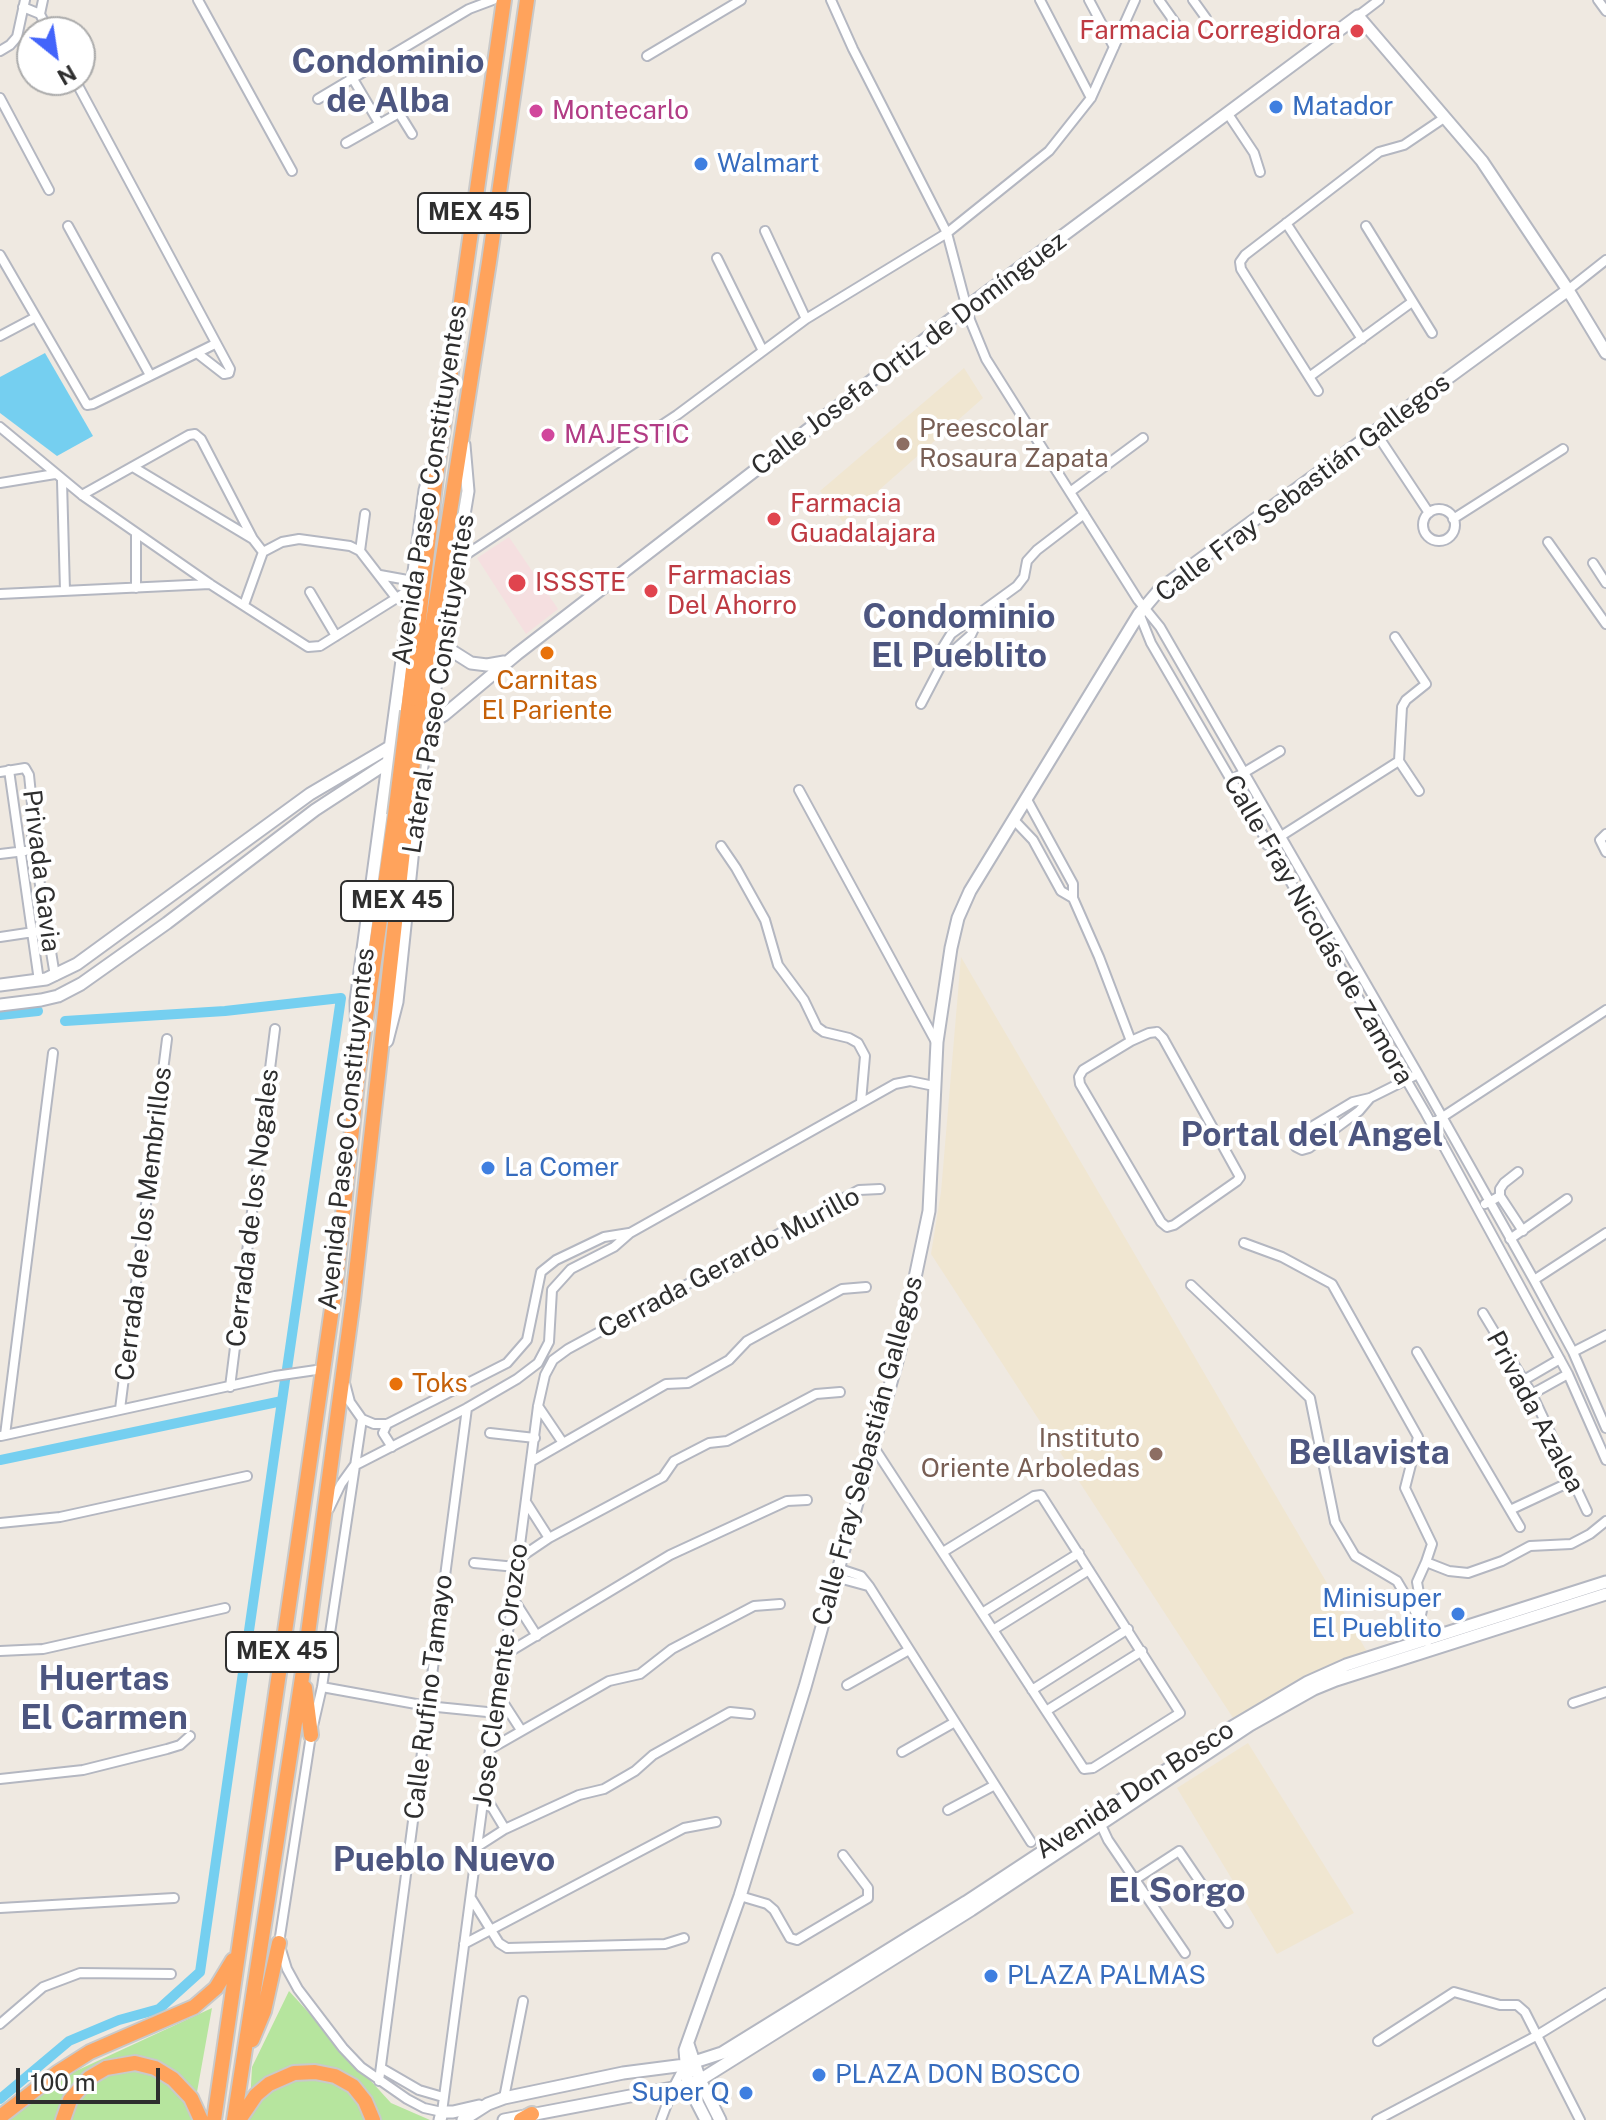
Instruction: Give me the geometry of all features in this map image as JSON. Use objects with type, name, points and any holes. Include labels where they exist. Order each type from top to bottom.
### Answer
[{"type":"highway","name":"Avenida Paseo Constituyentes","points":[[214,2120],[323,1369],[358,1073],[395,815],[436,477],[504,0]]},
{"type":"highway","name":"Avenida Paseo Constituyentes","points":[[237,2120],[303,1671],[342,1376],[419,711],[527,0]]},
{"type":"highway","points":[[303,1671],[311,1735]]},
{"type":"highway","points":[[244,2059],[264,2011],[279,1943]]},
{"type":"highway","points":[[0,2117],[90,2052],[194,2007],[216,1988],[239,1945]]},
{"type":"highway","points":[[63,2120],[70,2100],[89,2078],[106,2068],[135,2063],[155,2068],[173,2079],[191,2098],[201,2120]]},
{"type":"highway","points":[[237,2120],[256,2095],[269,2084],[304,2072],[325,2073],[353,2086],[365,2101],[373,2120]]},
{"type":"street","points":[[0,51],[17,37],[24,3],[40,14],[43,0]]},
{"type":"street","points":[[198,0],[292,171]]},
{"type":"street","points":[[318,99],[469,9],[493,0]]},
{"type":"street","points":[[647,56],[741,0]]},
{"type":"street","points":[[831,0],[871,86],[947,233],[967,307],[986,359],[1141,607]]},
{"type":"street","points":[[1040,0],[1091,98]]},
{"type":"street","points":[[1089,0],[1114,47]]},
{"type":"street","points":[[455,562],[677,415],[806,319],[947,233],[1049,151],[1091,98],[1135,0]]},
{"type":"street","points":[[1159,0],[1181,31]]},
{"type":"street","points":[[1193,0],[1206,18]]},
{"type":"street","name":"Calle Josefa Ortiz de Domínguez","points":[[0,985],[55,976],[86,958],[310,794],[444,715],[512,658],[967,307],[1379,0]]},
{"type":"street","points":[[1598,0],[1606,11]]},
{"type":"street","points":[[1358,16],[1482,161],[1606,353]]},
{"type":"street","points":[[353,79],[379,123]]},
{"type":"street","points":[[83,96],[230,369],[229,373],[224,374],[197,353]]},
{"type":"street","points":[[0,98],[49,190]]},
{"type":"street","points":[[346,143],[399,113],[412,134]]},
{"type":"street","points":[[1228,114],[1254,153],[1260,172]]},
{"type":"street","points":[[1318,391],[1241,269],[1240,262],[1379,152],[1404,145],[1444,118]]},
{"type":"street","points":[[1286,223],[1362,339]]},
{"type":"street","points":[[68,226],[150,375]]},
{"type":"street","points":[[1366,226],[1432,333]]},
{"type":"street","points":[[765,231],[806,319]]},
{"type":"street","points":[[0,255],[87,405],[215,344]]},
{"type":"street","points":[[717,258],[763,351]]},
{"type":"street","name":"Calle Fray Sebastián Gallegos","points":[[661,2120],[673,2088],[690,2064],[685,2050],[740,1896],[805,1687],[899,1354],[929,1211],[937,1042],[951,948],[958,918],[970,891],[1141,607],[1160,589],[1376,433],[1606,260]]},
{"type":"street","points":[[0,279],[10,273]]},
{"type":"street","points":[[1309,377],[1412,302]]},
{"type":"street","points":[[0,336],[34,318]]},
{"type":"street","points":[[0,427],[59,477],[136,534],[308,647],[320,646],[397,599],[412,585]]},
{"type":"street","name":"Lateral Paseo Consituyentes","points":[[358,1073],[356,1001],[385,783],[425,490],[444,427]]},
{"type":"street","name":"Lateral Paseo Consituyentes","points":[[378,1076],[397,1002],[421,772],[468,491],[463,432]]},
{"type":"street","points":[[1376,433],[1429,513]]},
{"type":"street","points":[[82,495],[195,434],[201,439],[253,539],[263,552]]},
{"type":"street","points":[[1070,492],[1143,438]]},
{"type":"street","points":[[1453,519],[1563,449]]},
{"type":"street","points":[[133,467],[253,539]]},
{"type":"street","points":[[0,483],[59,477]]},
{"type":"street","points":[[59,477],[65,591]]},
{"type":"street","points":[[1439,509],[1451,514],[1453,534],[1436,542],[1430,539],[1423,529],[1423,522],[1429,513],[1439,509]]},
{"type":"street","points":[[360,551],[365,514]]},
{"type":"street","points":[[945,658],[943,647],[951,634],[1017,586],[1024,577],[1027,561],[1037,550],[1084,514]]},
{"type":"street","points":[[136,534],[136,588]]},
{"type":"street","points":[[244,605],[263,552],[282,542],[299,539],[350,546],[360,551],[397,599]]},
{"type":"street","points":[[1548,542],[1606,624]]},
{"type":"street","points":[[1593,563],[1606,583]]},
{"type":"street","points":[[379,575],[412,585]]},
{"type":"street","points":[[0,594],[210,584]]},
{"type":"street","points":[[310,592],[336,636]]},
{"type":"street","name":"Calle Fray Nicolás de Zamora","points":[[1141,607],[1160,627],[1418,1074],[1573,1352],[1606,1428]]},
{"type":"street","name":"Calle Fray Nicolás de Zamora","points":[[1141,607],[1151,643],[1431,1124],[1568,1374],[1606,1460]]},
{"type":"street","points":[[921,704],[945,658],[971,635],[982,613]]},
{"type":"street","points":[[1395,637],[1426,684],[1402,707],[1399,761],[1419,791]]},
{"type":"street","points":[[444,639],[452,651],[471,663],[494,664],[512,658]]},
{"type":"street","name":"Calle Josefa Ortiz de Domínguez","points":[[0,1005],[50,998],[81,984],[315,810],[427,737],[444,715]]},
{"type":"street","points":[[1230,781],[1280,751]]},
{"type":"street","points":[[1267,845],[1399,761]]},
{"type":"street","name":"Privada Gavia","points":[[39,981],[21,851],[4,771],[25,768],[29,775],[34,850],[55,976]]},
{"type":"street","points":[[385,783],[403,785],[421,772]]},
{"type":"street","points":[[799,790],[937,1042]]},
{"type":"street","points":[[310,794],[315,810]]},
{"type":"street","points":[[382,809],[405,797],[417,806]]},
{"type":"street","points":[[1026,798],[1073,884],[1073,898],[1131,1041]]},
{"type":"street","points":[[1013,819],[1030,837],[1061,891],[1073,898]]},
{"type":"street","points":[[1606,834],[1600,840],[1606,852]]},
{"type":"street","points":[[721,846],[765,920],[778,965],[804,1000],[817,1027],[858,1043],[865,1056],[861,1102]]},
{"type":"street","points":[[0,854],[34,850]]},
{"type":"street","points":[[0,937],[47,930]]},
{"type":"street","points":[[1431,1124],[1606,1010]]},
{"type":"street","name":"Cerrada de los Nogales","points":[[230,1387],[275,1029]]},
{"type":"street","points":[[1157,1032],[1163,1038],[1240,1177],[1167,1227],[1161,1222],[1080,1084],[1079,1077],[1083,1070],[1131,1041],[1157,1032]]},
{"type":"street","name":"Cerrada de los Membrillos","points":[[120,1409],[167,1039]]},
{"type":"street","points":[[53,1053],[2,1436],[275,1376],[323,1369]]},
{"type":"street","points":[[1370,1098],[1359,1111],[1309,1148],[1302,1150],[1296,1147],[1294,1142],[1298,1135],[1353,1102],[1370,1098],[1418,1074]]},
{"type":"street","points":[[323,1523],[341,1484],[354,1466],[467,1408],[538,1363],[549,1342],[552,1290],[571,1269],[895,1084],[910,1081],[934,1086]]},
{"type":"street","points":[[1518,1172],[1504,1183],[1500,1196],[1523,1231]]},
{"type":"street","name":"Cerrada Gerardo Murillo","points":[[545,1375],[553,1360],[568,1349],[697,1279],[716,1276],[751,1256],[760,1244],[859,1190],[880,1189]]},
{"type":"street","points":[[1477,1209],[1500,1196]]},
{"type":"street","points":[[1510,1239],[1567,1199]]},
{"type":"street","points":[[342,1376],[350,1402],[362,1419],[374,1424],[387,1424],[507,1363],[527,1340],[541,1272],[556,1260],[604,1237],[630,1233]]},
{"type":"street","points":[[1534,1280],[1606,1233]]},
{"type":"street","points":[[1244,1243],[1282,1257],[1332,1284],[1418,1437],[1405,1488],[1432,1544],[1417,1582],[1422,1610],[1420,1620]]},
{"type":"street","points":[[1191,1285],[1310,1398],[1335,1522],[1355,1556],[1397,1581],[1420,1620],[1429,1646]]},
{"type":"street","points":[[532,1461],[666,1384],[688,1383],[729,1360],[747,1341],[842,1289],[866,1287]]},
{"type":"street","name":"Privada Azalea","points":[[1483,1313],[1532,1394],[1587,1511]]},
{"type":"street","points":[[1551,1342],[1563,1334]]},
{"type":"street","points":[[1573,1352],[1606,1335]]},
{"type":"street","points":[[1417,1352],[1520,1527]]},
{"type":"street","points":[[1524,1380],[1560,1359]]},
{"type":"street","points":[[1532,1394],[1568,1374]]},
{"type":"street","name":"Jose Clemente Orozco","points":[[441,2116],[538,1406],[545,1375]]},
{"type":"street","points":[[474,1563],[517,1563],[549,1538],[663,1477],[674,1461],[709,1443],[727,1441],[816,1394],[840,1392]]},
{"type":"street","points":[[538,1406],[563,1443]]},
{"type":"street","name":"Calle Rufino Tamayo","points":[[379,2081],[467,1408]]},
{"type":"street","points":[[362,1419],[322,1687],[311,1735],[279,1943],[287,1969],[319,2020],[361,2067],[379,2081],[441,2116],[488,2104]]},
{"type":"street","points":[[387,1424],[383,1433],[392,1447]]},
{"type":"street","points":[[490,1433],[535,1438]]},
{"type":"street","points":[[873,1446],[1084,1769],[1088,1770],[1180,1713],[1041,1495],[1034,1496],[943,1552]]},
{"type":"street","points":[[0,1523],[60,1517],[247,1476]]},
{"type":"street","points":[[1510,1510],[1572,1481]]},
{"type":"street","points":[[504,1655],[683,1548],[787,1501],[807,1500]]},
{"type":"street","points":[[526,1502],[549,1538]]},
{"type":"street","points":[[1426,1562],[1449,1571],[1468,1573],[1502,1561],[1530,1546],[1571,1544],[1606,1521]]},
{"type":"street","points":[[982,1613],[1079,1553]]},
{"type":"street","points":[[993,1630],[1089,1570]]},
{"type":"street","points":[[836,1573],[869,1586],[1031,1842]]},
{"type":"street","name":"Avenida Don Bosco","points":[[1429,1646],[1606,1582]]},
{"type":"street","name":"Avenida Don Bosco","points":[[488,2104],[504,2098],[690,2064],[731,2048],[966,1902],[1308,1682],[1346,1665],[1429,1646],[1606,1594]]},
{"type":"street","points":[[513,1599],[537,1636]]},
{"type":"street","points":[[490,1749],[609,1681],[640,1674],[672,1649],[754,1606],[780,1604]]},
{"type":"street","points":[[0,1651],[43,1649],[225,1608]]},
{"type":"street","points":[[1032,1690],[1128,1629]]},
{"type":"street","points":[[847,1685],[909,1650]]},
{"type":"street","points":[[1046,1711],[1142,1651]]},
{"type":"street","points":[[322,1687],[427,1706],[497,1713]]},
{"type":"street","points":[[1573,1703],[1606,1692]]},
{"type":"street","points":[[499,1695],[521,1730]]},
{"type":"street","points":[[477,1847],[505,1829],[579,1795],[604,1789],[635,1771],[650,1756],[730,1712],[750,1714]]},
{"type":"street","points":[[902,1752],[955,1722]]},
{"type":"street","name":"Avenida Don Bosco","points":[[504,2120],[688,2085],[700,2080],[1101,1825],[1229,1734]]},
{"type":"street","points":[[0,1779],[83,1770],[180,1745],[190,1736]]},
{"type":"street","points":[[948,1810],[995,1785]]},
{"type":"street","points":[[484,1794],[505,1829]]},
{"type":"street","points":[[464,1944],[684,1828],[716,1822]]},
{"type":"street","points":[[1101,1825],[1185,1953]]},
{"type":"street","points":[[1136,1879],[1179,1851],[1228,1923]]},
{"type":"street","points":[[740,1896],[759,1899],[773,1909],[790,1938],[795,1941],[868,1898],[868,1888],[843,1855]]},
{"type":"street","points":[[0,1908],[174,1898]]},
{"type":"street","points":[[471,1898],[499,1943],[512,1949],[665,1944],[684,1938]]},
{"type":"street","points":[[0,2024],[43,1987],[80,1973],[171,1974]]},
{"type":"street","points":[[1378,2041],[1454,1992],[1500,2005],[1517,2005],[1525,2012],[1580,2120]]},
{"type":"street","points":[[1377,2120],[1536,2036],[1606,1993]]},
{"type":"street","points":[[504,2098],[523,2001]]},
{"type":"street","points":[[690,2064],[720,2120]]},
{"type":"street","points":[[690,2064],[688,2085],[706,2120]]},
{"type":"street","points":[[381,2068],[419,2090],[443,2097]]},
{"type":"street","points":[[638,2093],[650,2083],[648,2074],[641,2072]]},
{"type":"street","points":[[463,2120],[488,2104]]},
{"type":"shaded area","name":"Preescolar Rosaura Zapata","points":[[964,368],[983,398],[843,522],[820,491]]},
{"type":"shaded area","name":"ISSSTE","points":[[509,537],[558,609],[526,634],[477,558]]},
{"type":"shaded area","name":"Instituto Oriente Arboledas","points":[[961,957],[1369,1655],[1235,1721],[931,1254],[941,1192]]},
{"type":"shaded area","points":[[1248,1743],[1354,1913],[1277,1954],[1177,1788]]},
{"type":"green space","points":[[289,1991],[391,2103],[430,2120],[249,2120],[252,2067]]},
{"type":"green space","points":[[212,2008],[192,2120],[10,2120],[63,2077]]},
{"type":"water","points":[[45,353],[93,436],[57,456],[0,413],[0,377]]},
{"type":"waterway","points":[[65,1021],[225,1011],[341,998],[287,1369]]},
{"type":"waterway","points":[[0,1015],[38,1011]]},
{"type":"waterway","points":[[282,1401],[285,1380]]},
{"type":"waterway","points":[[0,1460],[282,1401],[200,1972],[159,2009],[119,2020],[69,2041],[0,2099]]},
{"type":"place","name":"Farmacia Corregidora","points":[[1357,31]]},
{"type":"place","name":"Matador","points":[[1276,107]]},
{"type":"place","name":"Montecarlo","points":[[536,111]]},
{"type":"place","name":"Walmart","points":[[701,164]]},
{"type":"place","name":"MAJESTIC","points":[[548,435]]},
{"type":"place","name":"Preescolar Rosaura Zapata","points":[[903,444]]},
{"type":"place","name":"Farmacia Guadalajara","points":[[774,519]]},
{"type":"place","name":"ISSSTE","points":[[517,583]]},
{"type":"place","name":"Farmacias Del Ahorro","points":[[651,591]]},
{"type":"place","name":"Carnitas El Pariente","points":[[547,653]]},
{"type":"place","name":"La Comer","points":[[488,1168]]},
{"type":"place","name":"Toks","points":[[396,1384]]},
{"type":"place","name":"Instituto Oriente Arboledas","points":[[1156,1454]]},
{"type":"place","name":"Minisuper El Pueblito","points":[[1458,1614]]},
{"type":"place","name":"PLAZA PALMAS","points":[[991,1976]]},
{"type":"place","name":"PLAZA DON BOSCO","points":[[819,2075]]},
{"type":"place","name":"Super Q","points":[[746,2093]]},
{"type":"district","name":"Condominio de Alba","points":[[388,82]]},
{"type":"district","name":"Condominio El Pueblito","points":[[959,638]]},
{"type":"district","name":"Portal del Angel","points":[[1312,1136]]},
{"type":"district","name":"Bellavista","points":[[1369,1454]]},
{"type":"district","name":"Huertas El Carmen","points":[[104,1700]]},
{"type":"district","name":"Pueblo Nuevo","points":[[444,1861]]},
{"type":"district","name":"El Sorgo","points":[[1177,1892]]}]
